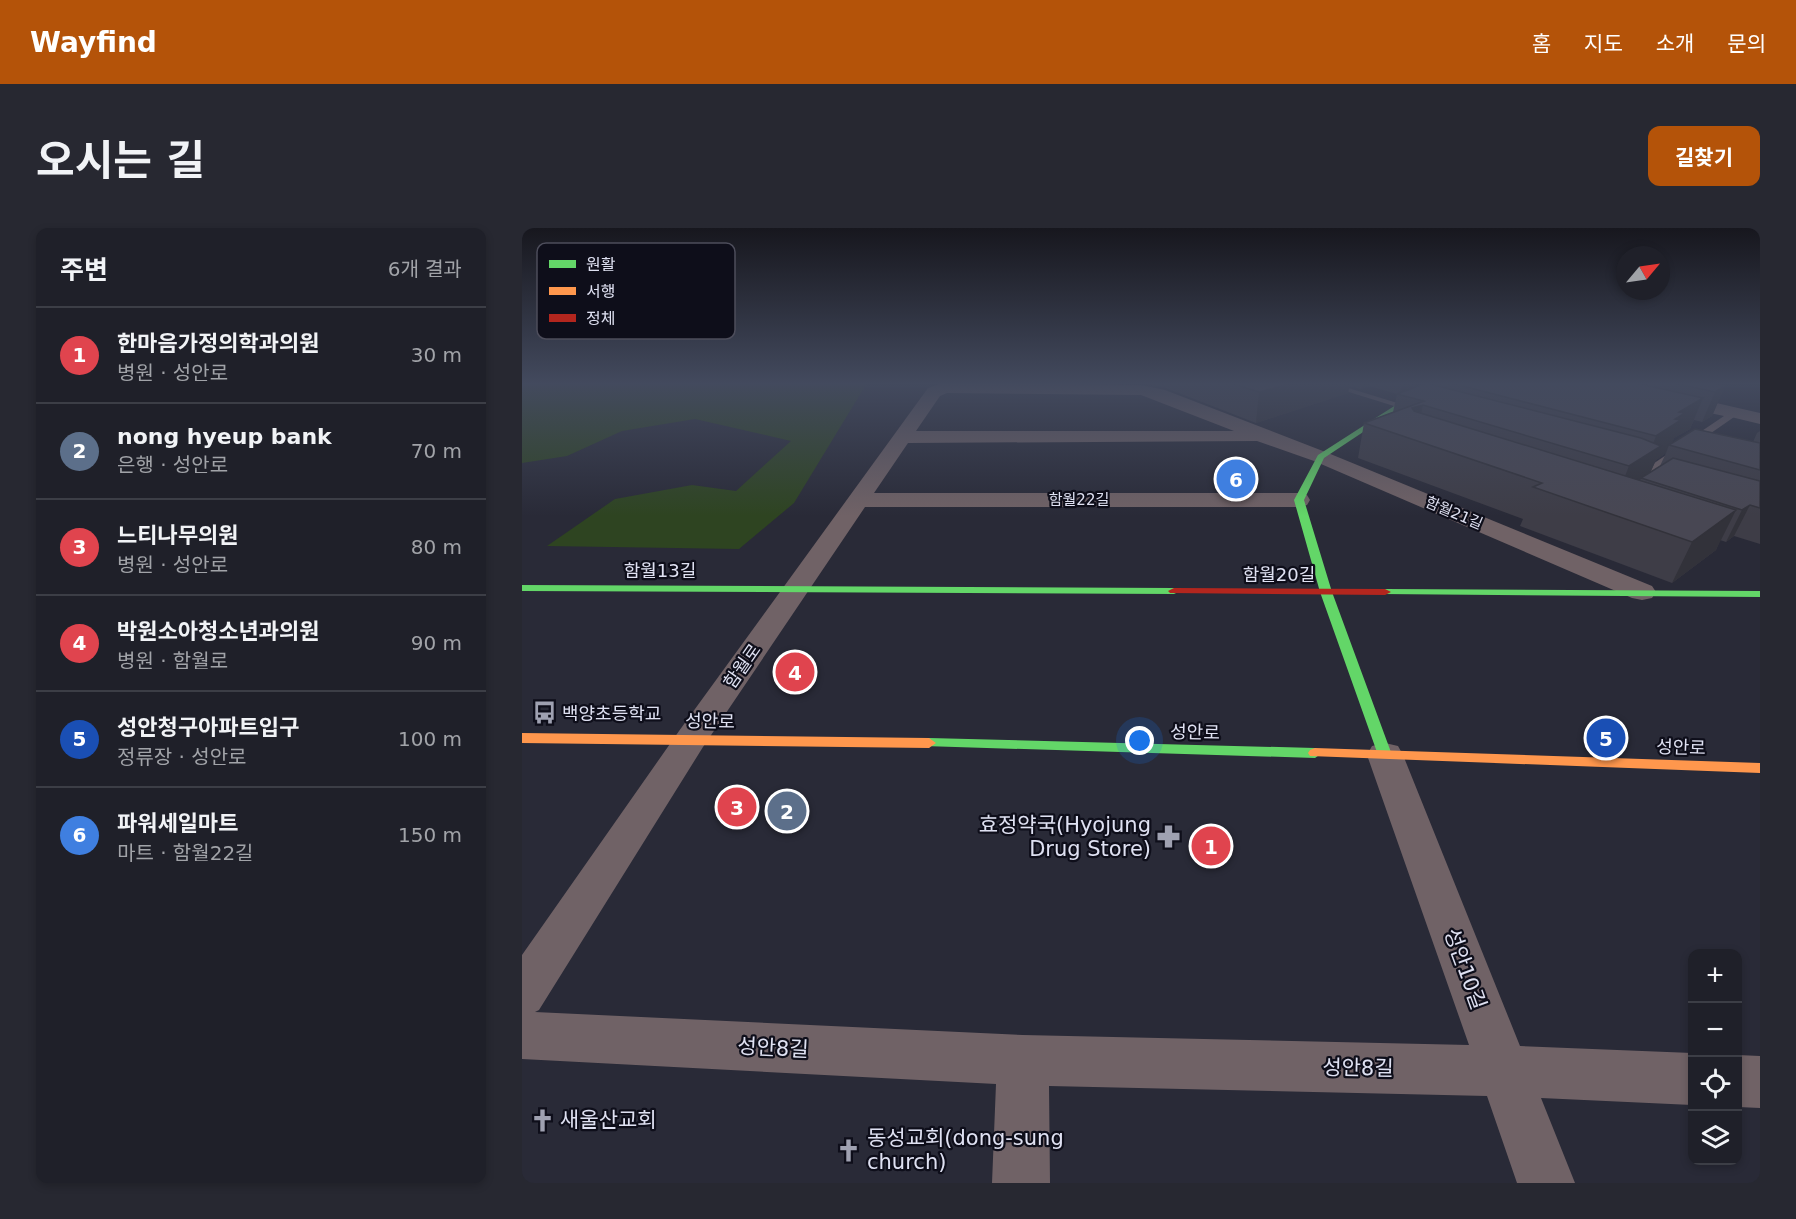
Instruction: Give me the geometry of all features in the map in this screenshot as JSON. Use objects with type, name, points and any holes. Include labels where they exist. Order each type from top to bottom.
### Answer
[{"type":"street","name":"함월로","points":[[522,995],[691,739],[910,428]]},
{"type":"street","name":"함월21길","points":[[1242,428],[1321,457],[1642,592]]},
{"type":"street","points":[[1366,428],[1321,457],[1299,500],[1326,592],[1385,755]]},
{"type":"street","name":"함월21길","points":[[904,437],[1265,437]]},
{"type":"street","name":"함월22길","points":[[859,500],[1299,500]]},
{"type":"street","name":"함월13길","points":[[522,588],[797,588]]},
{"type":"street","name":"함월20길","points":[[797,588],[1760,594]]},
{"type":"street","name":"성안로","points":[[522,738],[691,739],[1385,755],[1760,768]]},
{"type":"street","name":"성안10길","points":[[1385,755],[1546,1183]]},
{"type":"street","name":"성안8길","points":[[522,1035],[1023,1060],[1503,1071],[1688,1079]]},
{"type":"street","points":[[1021,1183],[1023,1060]]},
{"type":"street","points":[[1742,1081],[1760,1082]]},
{"type":"lane","points":[[1645,474],[1680,450],[1705,428]]},
{"type":"lane","points":[[1680,450],[1691,453]]},
{"type":"lane","points":[[1631,470],[1659,481]]},
{"type":"green space","points":[[522,428],[643,428],[622,431],[567,456],[522,463]]},
{"type":"green space","points":[[732,428],[840,428],[794,503],[739,549],[547,546],[615,499],[692,485],[736,491],[791,441]]},
{"type":"building","points":[[1378,428],[1468,428],[1736,510],[1692,542],[1533,487],[1542,483]]},
{"type":"building","points":[[1499,428],[1600,428],[1641,438],[1661,446],[1629,466]]},
{"type":"building","points":[[1623,428],[1669,428],[1656,436]]},
{"type":"building","points":[[1695,429],[1760,443],[1760,470],[1669,445]]},
{"type":"building","points":[[1673,458],[1760,481],[1760,508],[1750,505],[1742,510],[1641,478]]},
{"type":"traffic: fast","points":[[1366,428],[1321,457],[1299,500],[1326,592],[1385,755]]},
{"type":"traffic: fast","points":[[522,588],[1174,591]]},
{"type":"traffic: fast","points":[[1385,592],[1760,594]]},
{"type":"traffic: fast","points":[[929,743],[1315,753]]},
{"type":"traffic: slow","points":[[522,738],[929,743]]},
{"type":"traffic: slow","points":[[1315,753],[1760,768]]},
{"type":"traffic: jam","points":[[1174,591],[1385,592]]},
{"type":"place","name":"파워세일마트","points":[[1236,479]]},
{"type":"place","name":"박원소아청소년과의원","points":[[795,672]]},
{"type":"place","name":"백양초등학교","points":[[544,713]]},
{"type":"place","name":"성안청구아파트입구","points":[[1606,738]]},
{"type":"place","name":"느티나무의원","points":[[737,807]]},
{"type":"place","name":"nong hyeup bank","points":[[787,811]]},
{"type":"place","name":"효정약국(Hyojung Drug Store)","points":[[1169,837]]},
{"type":"place","name":"한마음가정의학과의원","points":[[1211,846]]},
{"type":"place","name":"새울산교회","points":[[542,1120]]},
{"type":"place","name":"동성교회(dong-sung church)","points":[[849,1150]]}]
